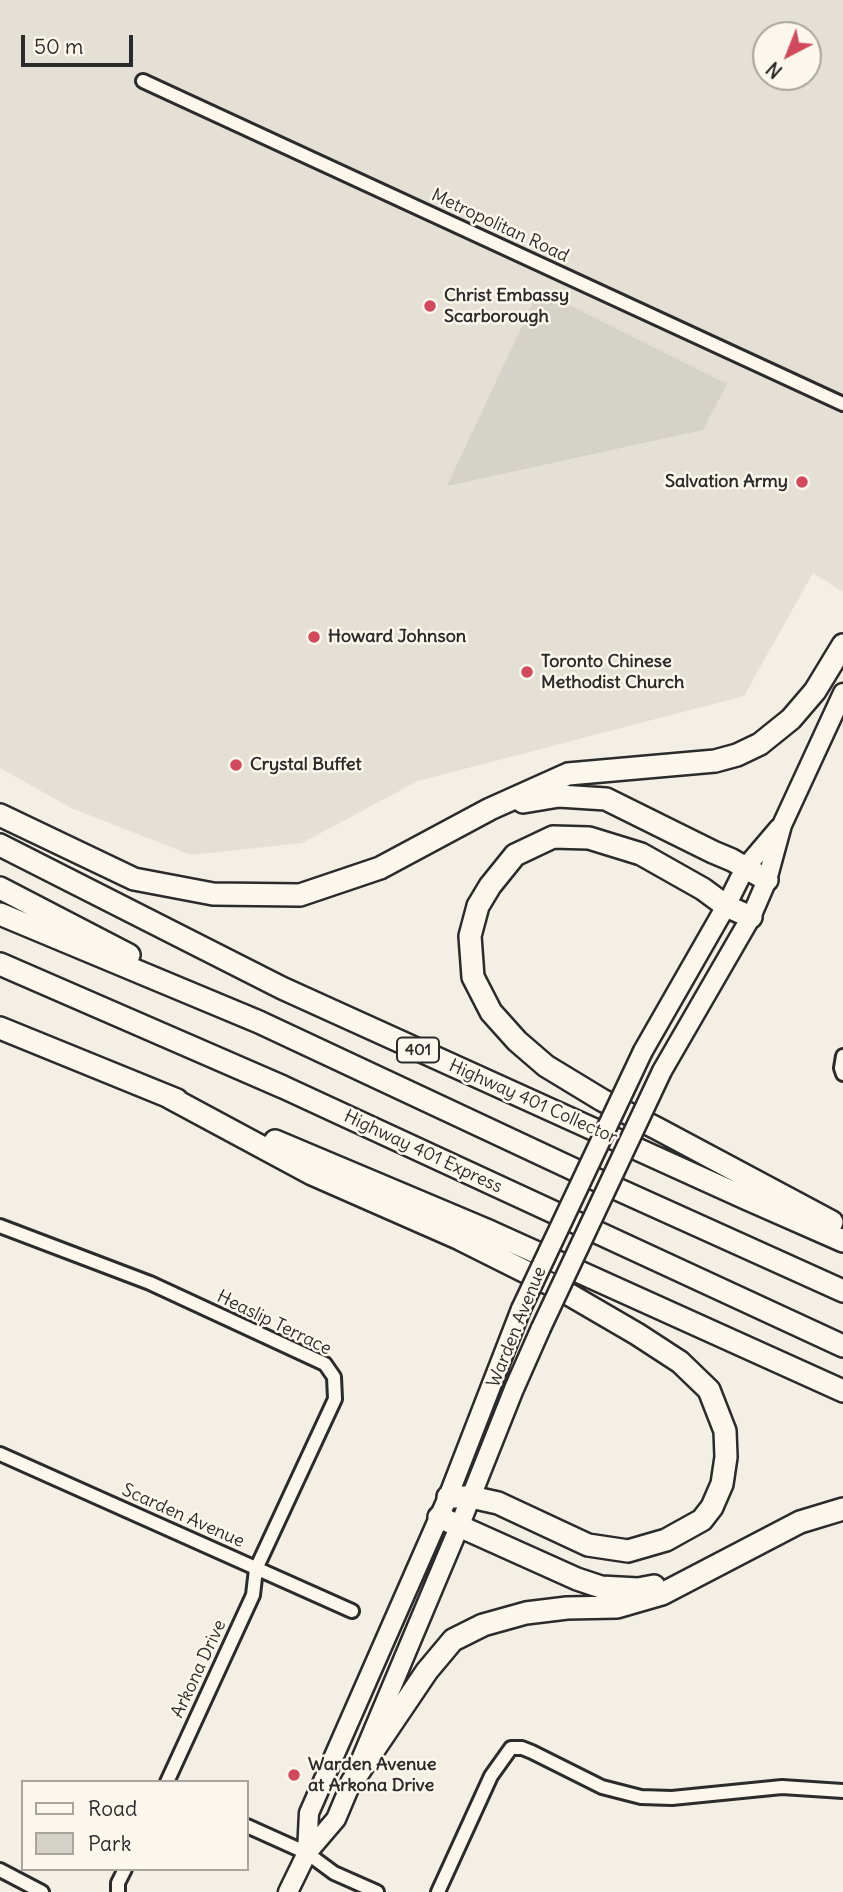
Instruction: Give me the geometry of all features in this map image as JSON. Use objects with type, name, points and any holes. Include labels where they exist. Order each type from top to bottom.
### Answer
[{"type":"highway","points":[[0,815],[134,879],[213,894],[300,895],[380,868],[490,809],[568,774],[715,761],[737,755],[760,744],[790,719],[815,691],[843,645]]},
{"type":"highway","points":[[490,809],[558,796],[606,799],[732,860],[767,880]]},
{"type":"highway","points":[[751,917],[726,906],[703,889],[641,854],[589,838],[553,837],[516,855],[490,886],[478,906],[470,936],[473,977],[491,1012],[517,1041],[546,1066],[602,1100],[843,1228]]},
{"type":"highway","name":"Highway 401 Collector","points":[[0,845],[282,988],[843,1241]]},
{"type":"highway","points":[[0,888],[259,1022]]},
{"type":"highway","name":"401","points":[[0,914],[259,1022],[575,1170],[843,1291]]},
{"type":"highway","name":"Highway 401 Express","points":[[0,964],[283,1087],[843,1346]]},
{"type":"highway","points":[[0,1028],[491,1232],[843,1391]]},
{"type":"highway","points":[[167,1096],[312,1174],[460,1239],[558,1288],[637,1334],[680,1362],[709,1390],[725,1431],[726,1457],[722,1484],[712,1507],[702,1520],[666,1540],[628,1551],[588,1545],[498,1503],[471,1497],[448,1497]]},
{"type":"highway","points":[[352,1782],[427,1671],[453,1640],[484,1625],[526,1613],[567,1608],[617,1607],[662,1594],[800,1522],[843,1509]]},
{"type":"highway","points":[[439,1517],[577,1579],[601,1587],[638,1589],[690,1580]]},
{"type":"main road","name":"Warden Avenue","points":[[288,1892],[307,1853],[336,1819],[541,1328],[662,1071],[751,917],[767,880],[782,825],[843,693]]},
{"type":"main road","name":"Warden Avenue","points":[[307,1853],[309,1812],[448,1497],[521,1309],[643,1051],[745,868],[782,825]]},
{"type":"street","name":"Metropolitan Road","points":[[143,81],[843,404]]},
{"type":"street","points":[[843,1056],[843,1074]]},
{"type":"street","name":"Heaslip Terrace","points":[[0,1226],[150,1283],[325,1364],[334,1377],[335,1399],[256,1569]]},
{"type":"street","name":"Scarden Avenue","points":[[0,1454],[352,1611]]},
{"type":"street","name":"Arkona Drive","points":[[167,1780],[253,1595],[256,1569]]},
{"type":"street","points":[[438,1892],[491,1776],[511,1748],[532,1752],[601,1787],[641,1797],[672,1798],[782,1787],[843,1791]]},
{"type":"street","points":[[248,1826],[307,1853],[334,1873],[377,1892]]},
{"type":"street","points":[[0,1870],[42,1892]]},
{"type":"street","points":[[118,1892],[118,1883],[124,1871]]},
{"type":"shaded area","points":[[0,0],[843,0],[843,592],[813,573],[744,696],[418,781],[302,843],[191,855],[71,808],[0,768]]},
{"type":"green space","points":[[539,290],[727,384],[703,430],[447,486]]},
{"type":"place","name":"Christ Embassy Scarborough","points":[[430,306]]},
{"type":"place","name":"Salvation Army","points":[[802,482]]},
{"type":"place","name":"Howard Johnson","points":[[314,637]]},
{"type":"place","name":"Toronto Chinese Methodist Church","points":[[527,672]]},
{"type":"place","name":"Crystal Buffet","points":[[236,765]]},
{"type":"place","name":"Warden Avenue at Arkona Drive","points":[[294,1775]]}]
